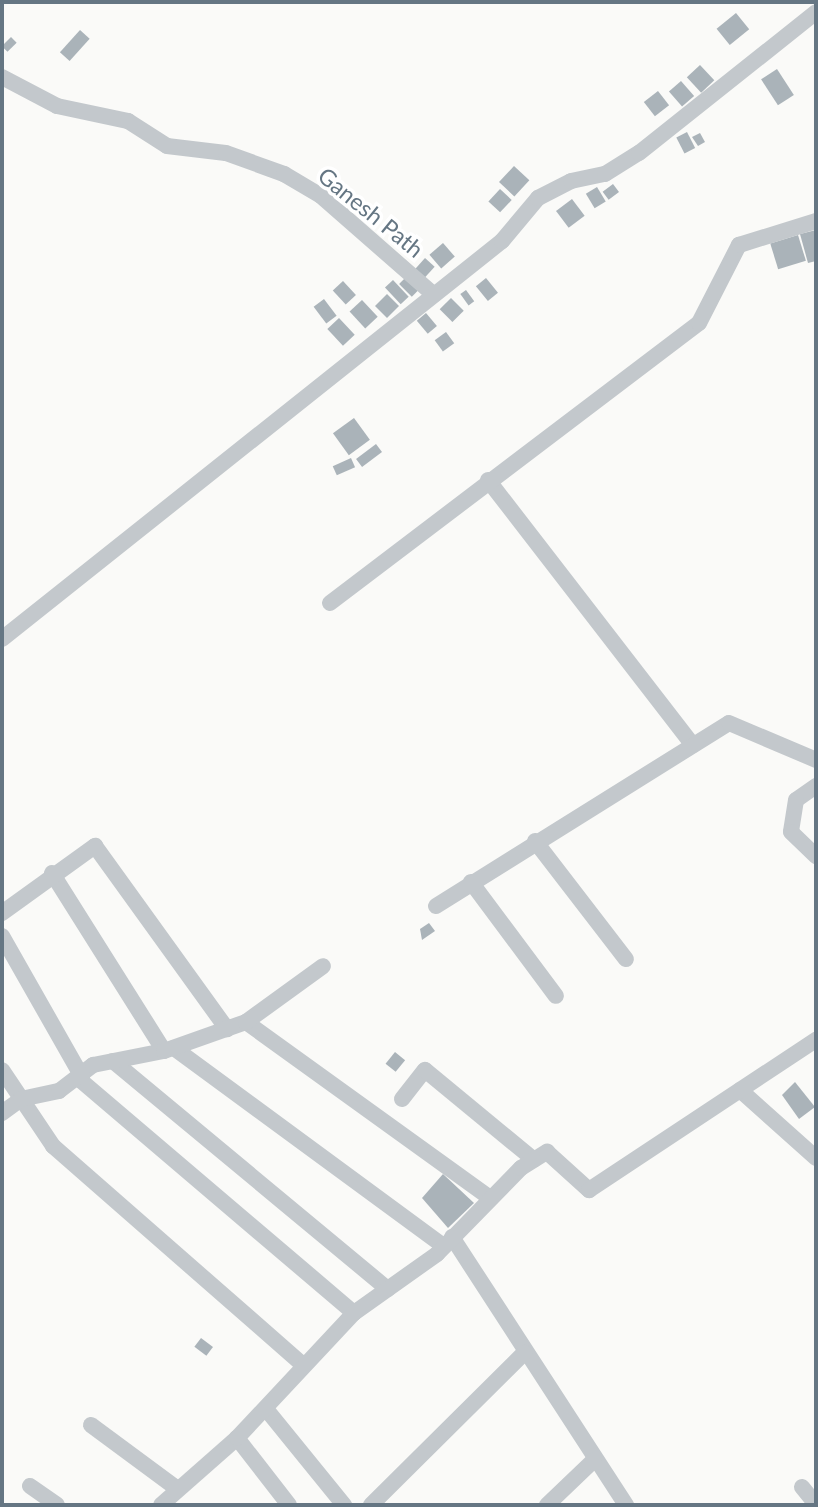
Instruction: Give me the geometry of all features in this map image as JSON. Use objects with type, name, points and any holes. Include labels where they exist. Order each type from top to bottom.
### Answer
[{"type":"street","points":[[2,639],[502,241],[538,198],[571,181],[605,174],[639,153],[816,12]]},
{"type":"street","name":"Ganesh Path","points":[[2,76],[57,106],[128,121],[167,146],[226,153],[285,174],[321,196],[434,295]]},
{"type":"street","points":[[330,603],[488,480],[699,323],[739,245],[816,221]]},
{"type":"street","points":[[488,480],[693,745]]},
{"type":"street","points":[[436,906],[535,841],[729,723],[816,760]]},
{"type":"street","points":[[816,786],[796,800],[791,832],[816,856]]},
{"type":"street","points":[[535,841],[626,959]]},
{"type":"street","points":[[2,913],[52,873],[95,846],[227,1029]]},
{"type":"street","points":[[52,873],[169,1050],[448,1241],[593,1461],[626,1505]]},
{"type":"street","points":[[471,882],[556,996]]},
{"type":"street","points":[[2,936],[80,1078],[354,1313]]},
{"type":"street","points":[[2,1113],[21,1099],[80,1078],[93,1065],[169,1050],[246,1022],[323,966]]},
{"type":"street","points":[[246,1022],[490,1198]]},
{"type":"street","points":[[161,1505],[176,1488],[266,1409],[303,1365],[354,1313],[448,1241],[490,1198],[534,1160],[547,1152],[589,1190],[816,1040]]},
{"type":"street","points":[[113,1061],[388,1289]]},
{"type":"street","points":[[2,1070],[53,1146],[303,1365]]},
{"type":"street","points":[[402,1099],[425,1070],[534,1160]]},
{"type":"street","points":[[740,1090],[816,1158]]},
{"type":"street","points":[[371,1505],[524,1353]]},
{"type":"street","points":[[266,1409],[344,1505]]},
{"type":"street","points":[[91,1425],[176,1488]]},
{"type":"street","points":[[236,1438],[289,1505]]},
{"type":"street","points":[[548,1505],[593,1461]]},
{"type":"street","points":[[30,1486],[57,1505]]},
{"type":"street","points":[[803,1487],[816,1504]]},
{"type":"building","points":[[736,13],[749,29],[730,45],[717,29]]},
{"type":"building","points":[[80,30],[90,39],[70,61],[60,52]]},
{"type":"building","points":[[11,37],[17,43],[7,52],[2,46]]},
{"type":"building","points":[[700,65],[714,80],[701,93],[687,77]]},
{"type":"building","points":[[777,69],[794,95],[778,105],[761,79]]},
{"type":"building","points":[[681,81],[694,96],[682,107],[669,91]]},
{"type":"building","points":[[658,91],[669,105],[655,116],[644,102]]},
{"type":"building","points":[[687,132],[695,148],[684,153],[676,137]]},
{"type":"building","points":[[700,133],[705,142],[698,146],[692,137]]},
{"type":"building","points":[[514,166],[529,180],[514,196],[499,182]]},
{"type":"building","points":[[613,184],[619,192],[609,200],[603,192]]},
{"type":"building","points":[[597,187],[606,202],[595,208],[586,194]]},
{"type":"building","points":[[500,189],[512,200],[500,212],[488,201]]},
{"type":"building","points":[[572,199],[585,216],[569,228],[556,211]]},
{"type":"building","points":[[816,230],[816,261],[808,263],[800,234]]},
{"type":"building","points":[[798,235],[806,261],[778,269],[770,243]]},
{"type":"building","points":[[443,243],[455,257],[441,268],[429,255]]},
{"type":"building","points":[[425,258],[435,267],[424,279],[414,270]]},
{"type":"building","points":[[409,274],[422,287],[412,297],[399,284]]},
{"type":"building","points":[[486,278],[498,293],[488,301],[476,286]]},
{"type":"building","points":[[393,280],[409,297],[401,304],[385,288]]},
{"type":"building","points":[[343,281],[356,295],[346,304],[333,291]]},
{"type":"building","points":[[466,290],[474,301],[469,305],[460,294]]},
{"type":"building","points":[[387,294],[399,306],[387,318],[375,306]]},
{"type":"building","points":[[451,298],[464,311],[452,322],[440,309]]},
{"type":"building","points":[[324,299],[337,316],[326,324],[314,307]]},
{"type":"building","points":[[362,300],[378,317],[365,328],[350,312]]},
{"type":"building","points":[[426,313],[437,326],[428,334],[417,321]]},
{"type":"building","points":[[339,318],[355,335],[343,346],[327,329]]},
{"type":"building","points":[[446,332],[454,343],[443,352],[435,340]]},
{"type":"building","points":[[354,418],[370,440],[349,455],[333,433]]},
{"type":"building","points":[[376,444],[382,452],[362,467],[356,459]]},
{"type":"building","points":[[351,458],[355,467],[337,475],[333,466]]},
{"type":"building","points":[[429,923],[435,931],[422,940],[420,929]]},
{"type":"building","points":[[395,1052],[405,1060],[396,1072],[386,1064]]},
{"type":"building","points":[[795,1082],[815,1107],[799,1119],[782,1095]]},
{"type":"building","points":[[443,1174],[474,1203],[448,1228],[422,1198]]},
{"type":"building","points":[[201,1338],[213,1347],[206,1356],[194,1347]]}]
